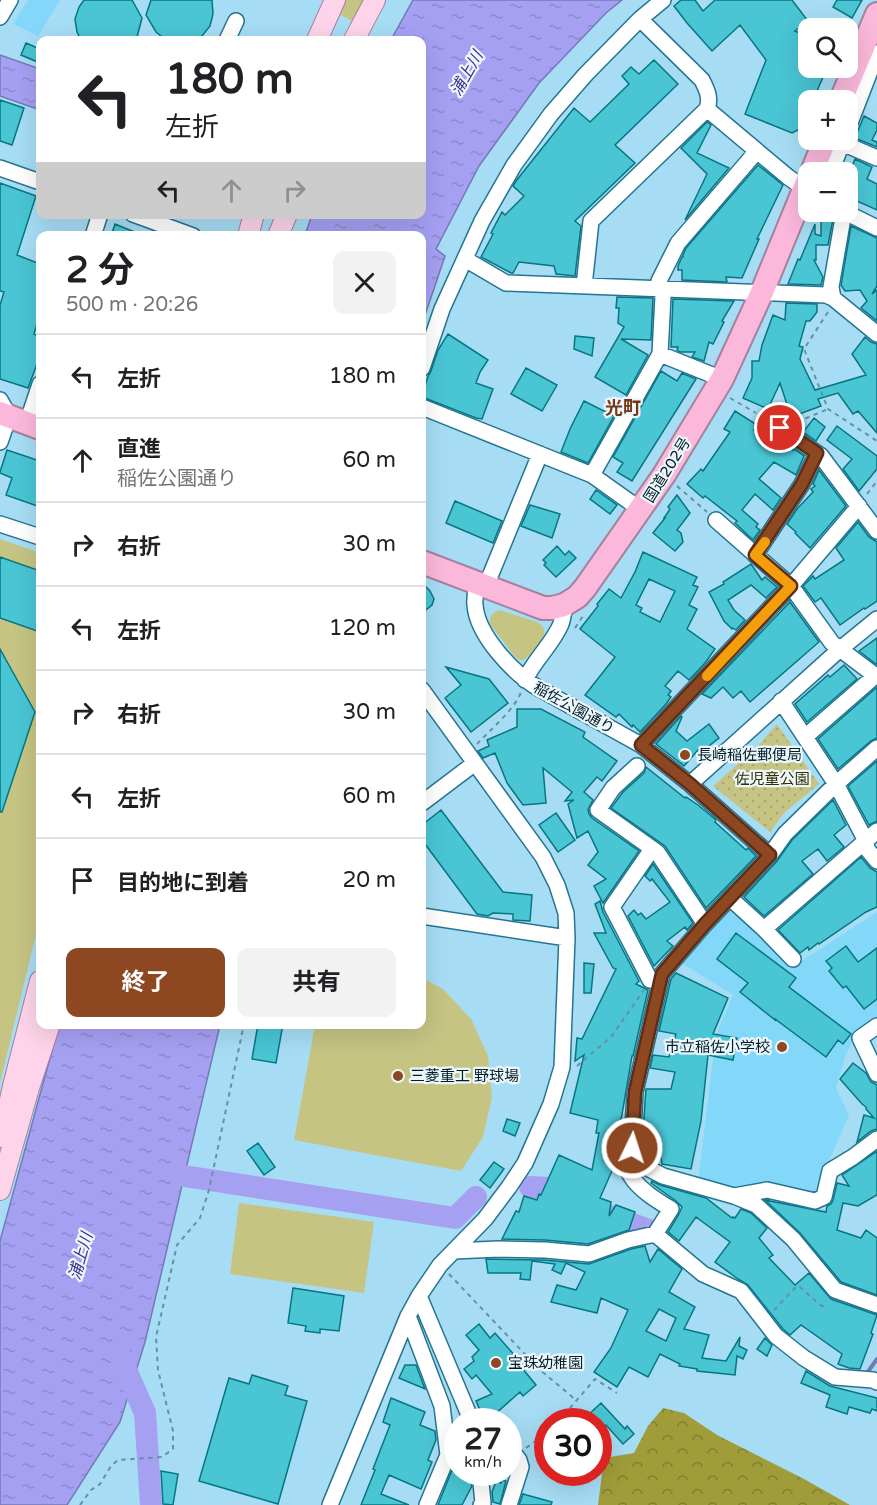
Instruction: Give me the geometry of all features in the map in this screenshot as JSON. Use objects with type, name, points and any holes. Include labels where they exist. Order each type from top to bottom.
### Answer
[{"type":"highway","points":[[845,90],[877,14]]},
{"type":"highway","name":"国道202号","points":[[564,605],[577,597],[585,588],[725,388],[798,207]]},
{"type":"highway","points":[[426,563],[543,608],[564,605]]},
{"type":"main road","points":[[319,36],[335,0]]},
{"type":"main road","points":[[356,36],[375,0]]},
{"type":"main road","points":[[0,1146],[36,997]]},
{"type":"main road","points":[[0,1190],[28,1088],[48,1029]]},
{"type":"street","points":[[0,17],[10,0]]},
{"type":"street","points":[[426,356],[442,309],[482,221],[514,165],[551,114],[586,74],[640,19],[663,0]]},
{"type":"street","points":[[584,286],[591,221],[707,109],[710,101],[702,80],[640,19]]},
{"type":"street","points":[[229,36],[236,21]]},
{"type":"street","points":[[858,102],[877,52]]},
{"type":"street","points":[[707,109],[788,177],[798,180]]},
{"type":"street","points":[[592,475],[660,354],[663,296],[660,282],[678,243],[757,150]]},
{"type":"street","points":[[858,150],[877,158]]},
{"type":"street","points":[[0,168],[36,181]]},
{"type":"street","points":[[148,219],[180,231]]},
{"type":"street","points":[[858,219],[877,228]]},
{"type":"street","points":[[833,298],[831,287],[842,222]]},
{"type":"street","points":[[465,260],[506,283],[826,295],[833,298],[877,334]]},
{"type":"street","points":[[660,354],[725,388]]},
{"type":"street","points":[[0,442],[13,417],[36,389]]},
{"type":"street","points":[[426,409],[592,475],[641,510]]},
{"type":"street","points":[[767,419],[821,456],[877,531]]},
{"type":"street","points":[[755,555],[802,484],[817,453]]},
{"type":"street","name":"稲佐公園通り","points":[[540,454],[474,603],[480,625],[501,656],[525,680],[641,745],[690,784],[770,855]]},
{"type":"street","points":[[641,745],[791,586],[859,506]]},
{"type":"street","points":[[716,520],[791,586],[839,650],[876,676],[804,737]]},
{"type":"street","points":[[0,524],[36,536]]},
{"type":"street","points":[[525,680],[529,670],[554,637],[560,625],[564,605]]},
{"type":"street","points":[[690,784],[839,650],[877,620]]},
{"type":"street","points":[[330,1505],[408,1316],[440,1265],[485,1219],[525,1163],[551,1104],[561,1067],[567,938],[566,913],[557,885],[543,857],[426,695]]},
{"type":"street","points":[[781,701],[871,836]]},
{"type":"street","points":[[454,1251],[545,1250],[589,1254],[628,1240],[655,1234],[671,1209],[650,1196],[633,1181],[627,1170],[622,1147],[662,974],[770,855],[785,834],[877,748]]},
{"type":"street","points":[[426,799],[472,758]]},
{"type":"street","points":[[637,766],[614,788],[598,810],[657,852],[705,924]]},
{"type":"street","points":[[871,836],[867,849],[877,861]]},
{"type":"street","points":[[764,929],[871,836]]},
{"type":"street","points":[[652,849],[612,907],[650,980],[660,981]]},
{"type":"street","points":[[730,898],[793,959]]},
{"type":"street","points":[[426,917],[567,938]]},
{"type":"street","points":[[877,1026],[860,1038],[877,1074]]},
{"type":"street","points":[[635,1092],[632,1148],[640,1164],[663,1176],[734,1196],[756,1205],[793,1239],[834,1288],[877,1305]]},
{"type":"street","points":[[734,1196],[767,1190],[815,1201],[824,1197],[830,1171],[877,1139]]},
{"type":"street","points":[[655,1234],[703,1274],[741,1290],[776,1336],[804,1358],[835,1377],[877,1382]]},
{"type":"street","points":[[419,1296],[466,1408]]},
{"type":"street","points":[[408,1316],[444,1415]]},
{"type":"street","points":[[427,1505],[444,1474]]},
{"type":"street","points":[[482,1486],[484,1504]]},
{"type":"street","points":[[509,1505],[515,1486]]},
{"type":"path","points":[[833,298],[832,306],[804,349],[828,409],[877,441]]},
{"type":"path","points":[[725,388],[767,419]]},
{"type":"path","points":[[780,428],[828,409]]},
{"type":"path","points":[[859,506],[877,481]]},
{"type":"path","points":[[677,486],[716,520]]},
{"type":"path","points":[[472,758],[513,705]]},
{"type":"path","points":[[586,1058],[611,1037],[643,990]]},
{"type":"path","points":[[80,1505],[118,1460],[162,1456],[173,1449],[173,1431],[158,1370],[156,1337],[177,1245],[200,1218],[209,1190],[243,1029]]},
{"type":"path","points":[[440,1265],[539,1369],[576,1400]]},
{"type":"path","points":[[765,1320],[797,1286],[823,1306],[834,1288]]},
{"type":"path","points":[[569,1408],[595,1379],[617,1393]]},
{"type":"shaded area","points":[[28,0],[60,0],[38,36],[13,24]]},
{"type":"shaded area","name":"市立稲佐小学校","points":[[728,906],[794,966],[877,912],[877,1020],[854,1037],[845,1057],[836,1088],[849,1115],[814,1195],[698,1181],[716,1035],[733,995],[680,962]]},
{"type":"green space","points":[[341,0],[366,0],[357,19],[352,21],[339,14]]},
{"type":"green space","points":[[0,539],[36,552],[36,934],[0,1083]]},
{"type":"green space","points":[[499,610],[537,622],[543,627],[541,642],[524,660],[515,657],[490,624],[494,612]]},
{"type":"green space","name":"佐児童公園","points":[[777,724],[819,784],[784,813],[770,832],[713,786],[758,746]]},
{"type":"green space","name":"三菱重工 野球場","points":[[426,980],[443,989],[471,1019],[488,1056],[492,1097],[483,1137],[461,1171],[294,1140],[314,1029],[426,1029]]},
{"type":"green space","points":[[239,1203],[374,1222],[364,1293],[230,1274]]},
{"type":"green space","points":[[663,1408],[684,1413],[717,1435],[850,1505],[598,1505],[600,1486],[612,1486],[612,1457],[634,1453],[648,1426]]},
{"type":"water","name":"浦上川","points":[[413,0],[622,0],[606,13],[539,83],[479,166],[436,249],[445,256],[426,312],[426,231],[306,231],[311,219],[426,219],[426,36],[393,36]]},
{"type":"water","points":[[0,55],[36,68],[36,109],[0,96]]},
{"type":"water","name":"浦上川","points":[[58,1029],[219,1029],[145,1342],[120,1422],[67,1505],[0,1505],[0,1241]]},
{"type":"building","points":[[84,0],[132,0],[142,18],[137,36],[79,36],[75,19]]},
{"type":"building","points":[[151,0],[212,0],[213,14],[210,26],[202,36],[161,36],[146,15]]},
{"type":"building","points":[[681,0],[695,0],[703,11],[715,0],[792,0],[806,18],[798,18],[798,29],[795,31],[798,32],[798,78],[823,78],[817,90],[798,90],[798,130],[792,133],[745,114],[766,60],[740,25],[712,51],[674,6]]},
{"type":"building","points":[[837,0],[862,0],[852,18],[833,7]]},
{"type":"building","points":[[26,43],[36,47],[36,61],[21,55]]},
{"type":"building","points":[[654,60],[678,84],[615,145],[635,163],[575,221],[581,226],[575,276],[556,274],[554,266],[519,262],[511,273],[481,257],[502,212],[505,215],[524,196],[513,186],[516,181],[574,108],[590,122],[629,84],[622,76],[631,67],[639,74]]},
{"type":"building","points":[[0,100],[24,108],[12,145],[0,141]]},
{"type":"building","points":[[864,116],[877,123],[877,130],[872,140],[877,142],[877,147],[858,139],[858,131]]},
{"type":"building","points":[[707,122],[711,125],[697,153],[729,168],[685,220],[707,174],[681,148]]},
{"type":"building","points":[[855,159],[872,167],[867,179],[877,184],[877,210],[858,201],[858,162],[854,162]]},
{"type":"building","points":[[758,165],[783,185],[757,239],[759,239],[742,278],[726,277],[727,282],[682,280],[682,270],[678,270],[678,266],[686,248]]},
{"type":"building","points":[[0,183],[36,196],[17,255],[36,262],[36,327],[34,334],[36,335],[36,367],[28,388],[0,379],[0,305],[4,292],[0,291]]},
{"type":"building","points":[[821,222],[832,222],[828,245],[816,245],[816,260],[814,260],[823,277],[821,285],[788,284],[815,224],[815,234],[821,236]]},
{"type":"building","points":[[115,224],[132,231],[113,231]]},
{"type":"building","points":[[851,226],[877,238],[877,286],[872,294],[877,290],[877,321],[861,308],[867,301],[860,290],[845,291],[841,285]]},
{"type":"building","points":[[617,297],[653,298],[651,340],[621,339],[648,355],[626,395],[595,377],[624,327],[618,323]]},
{"type":"building","points":[[673,299],[734,301],[722,321],[724,322],[713,344],[709,342],[704,361],[692,357],[695,352],[680,352],[677,350],[678,347],[671,347]]},
{"type":"building","points":[[786,303],[817,304],[817,312],[810,321],[806,321],[799,346],[803,347],[800,359],[815,390],[866,375],[852,354],[865,337],[877,344],[877,433],[858,411],[853,414],[838,393],[818,399],[821,406],[791,417],[780,383],[768,409],[743,398],[752,378],[752,361],[759,361],[773,315],[785,320]]},
{"type":"building","points":[[448,334],[488,360],[476,383],[493,389],[482,419],[426,399],[426,383],[438,350]]},
{"type":"building","points":[[575,336],[594,338],[592,356],[574,349]]},
{"type":"building","points":[[526,368],[557,385],[542,411],[511,394]]},
{"type":"building","points":[[661,371],[677,381],[682,373],[696,379],[632,481],[617,472],[623,463],[613,457]]},
{"type":"building","points":[[584,401],[614,416],[588,463],[561,452]]},
{"type":"building","points":[[735,411],[757,425],[754,430],[804,456],[796,475],[774,462],[759,479],[781,498],[773,510],[755,494],[742,510],[758,524],[756,527],[760,530],[753,540],[735,523],[737,521],[687,484],[701,469],[703,471],[730,432],[724,429]]},
{"type":"building","points":[[814,418],[825,427],[816,441],[803,432]]},
{"type":"building","points":[[837,426],[877,456],[877,469],[859,491],[843,469],[852,459],[827,440]]},
{"type":"building","points":[[7,450],[36,460],[36,506],[6,495],[12,478],[0,472]]},
{"type":"building","points":[[819,470],[846,506],[810,548],[787,524],[813,492],[811,489],[815,486],[813,484]]},
{"type":"building","points":[[596,490],[617,505],[610,514],[590,499]]},
{"type":"building","points":[[677,495],[690,513],[677,530],[681,533],[683,542],[675,551],[653,533],[665,518],[670,509],[668,507]]},
{"type":"building","points":[[455,501],[502,521],[493,543],[446,523]]},
{"type":"building","points":[[530,505],[560,514],[552,538],[521,526]]},
{"type":"building","points":[[858,522],[869,537],[877,542],[877,601],[840,625],[821,598],[815,602],[803,586],[813,576],[815,579],[844,560],[836,548]]},
{"type":"building","points":[[557,546],[565,555],[569,551],[576,558],[556,577],[544,565],[546,563],[543,560]]},
{"type":"building","points":[[643,552],[697,577],[693,585],[698,587],[689,605],[697,609],[687,629],[715,649],[689,680],[678,671],[665,686],[671,691],[668,695],[671,697],[640,732],[619,714],[616,717],[585,695],[615,657],[580,629],[609,589],[621,598]],"holes":[[[649,579],[675,591],[660,622],[640,612],[642,608],[636,605]]]},
{"type":"building","points":[[0,557],[36,570],[36,631],[0,618]]},
{"type":"building","points":[[751,564],[762,580],[765,577],[777,587],[766,598],[751,585],[728,600],[734,610],[745,620],[736,630],[732,629],[724,621],[709,592]]},
{"type":"building","points":[[426,587],[434,599],[432,605],[426,610]]},
{"type":"building","points":[[790,602],[819,642],[750,702],[741,691],[733,698],[723,687],[711,698],[702,694]]},
{"type":"building","points":[[877,638],[877,665],[859,651]]},
{"type":"building","points":[[0,649],[35,712],[2,812],[0,812]]},
{"type":"building","points":[[844,665],[857,679],[807,722],[795,704],[828,675],[830,677]]},
{"type":"building","points":[[446,667],[489,679],[508,703],[471,732],[445,698],[461,685]]},
{"type":"building","points":[[877,687],[877,738],[838,769],[818,739]]},
{"type":"building","points":[[517,709],[541,709],[585,732],[583,737],[617,761],[602,781],[597,777],[584,792],[593,800],[588,809],[589,814],[639,851],[603,903],[594,886],[606,879],[588,865],[598,852],[588,831],[577,838],[568,804],[574,800],[565,801],[572,792],[543,768],[546,803],[523,805],[507,783],[495,753],[483,758],[478,751],[489,746],[487,740],[517,727]]},
{"type":"building","points":[[681,716],[676,731],[687,741],[709,724],[719,738],[701,752],[699,749],[684,766],[656,744]]},
{"type":"building","points":[[877,761],[877,821],[869,825],[848,786]]},
{"type":"building","points":[[646,767],[685,798],[698,805],[746,850],[748,848],[756,856],[706,908],[665,846],[611,808],[623,792],[644,773]]},
{"type":"building","points":[[833,800],[846,825],[834,835],[844,847],[827,861],[818,849],[802,861],[813,874],[764,916],[744,897],[777,861],[792,840]]},
{"type":"building","points":[[441,810],[503,892],[532,895],[530,921],[513,920],[513,914],[493,913],[488,916],[477,914],[426,845],[426,822]]},
{"type":"building","points":[[556,813],[575,840],[558,852],[539,825]]},
{"type":"building","points":[[861,857],[870,868],[877,872],[877,907],[809,950],[808,947],[800,953],[778,930]]},
{"type":"building","points":[[653,864],[693,923],[687,930],[685,927],[667,941],[673,946],[654,966],[628,916],[634,910],[646,919],[670,902],[652,879],[650,881],[645,876]]},
{"type":"building","points":[[600,901],[603,912],[639,981],[636,984],[648,990],[632,1056],[620,1126],[613,1134],[615,1164],[600,1198],[611,1202],[609,1216],[616,1205],[635,1212],[629,1230],[588,1244],[502,1239],[516,1211],[519,1212],[524,1196],[537,1200],[539,1194],[541,1195],[559,1155],[592,1170],[599,1133],[596,1133],[598,1120],[570,1113],[584,1055],[575,1061],[577,1038],[582,1039],[616,969],[613,968],[594,933],[606,933],[595,904]]},
{"type":"building","points":[[736,933],[796,978],[789,987],[851,1034],[843,1044],[838,1040],[826,1057],[740,992],[748,983],[717,959]]},
{"type":"building","points":[[846,946],[858,962],[877,948],[877,999],[864,1009],[846,986],[843,988],[829,971],[832,968],[826,961]]},
{"type":"building","points":[[584,963],[594,964],[591,993],[584,993]]},
{"type":"building","points":[[676,973],[728,998],[713,1034],[737,1038],[733,1060],[708,1055],[701,1121],[691,1169],[662,1164],[659,1147],[643,1151],[642,1146],[646,1089],[671,1089],[675,1072],[650,1068],[653,1055],[669,1057],[676,1034],[659,1031],[671,979]]},
{"type":"building","points":[[257,1029],[282,1029],[276,1063],[252,1059]]},
{"type":"building","points":[[853,1063],[866,1073],[871,1082],[877,1085],[877,1129],[857,1142],[864,1115],[874,1118],[840,1079]]},
{"type":"building","points":[[507,1119],[520,1123],[515,1136],[503,1131]]},
{"type":"building","points":[[258,1143],[275,1167],[264,1175],[247,1151]]},
{"type":"building","points":[[877,1151],[877,1195],[858,1206],[843,1203],[837,1230],[861,1238],[866,1230],[877,1238],[877,1295],[841,1282],[800,1233],[765,1200],[826,1212],[827,1206],[833,1200],[837,1183],[849,1186],[842,1175]]},
{"type":"building","points":[[494,1162],[504,1169],[490,1188],[480,1180]]},
{"type":"building","points":[[652,1181],[706,1198],[732,1218],[735,1218],[741,1209],[751,1213],[767,1228],[759,1238],[773,1255],[769,1258],[795,1285],[809,1273],[831,1299],[877,1315],[871,1333],[873,1334],[860,1369],[838,1364],[842,1354],[801,1325],[790,1335],[783,1329],[748,1285],[715,1262],[730,1242],[696,1217],[679,1241],[668,1232],[682,1207],[651,1183]]},
{"type":"building","points":[[645,1246],[650,1262],[658,1249],[682,1269],[669,1292],[695,1307],[684,1329],[709,1335],[702,1358],[726,1361],[740,1337],[739,1346],[747,1350],[743,1359],[737,1356],[735,1375],[697,1371],[697,1369],[679,1366],[680,1364],[660,1354],[648,1377],[629,1367],[617,1387],[594,1372],[611,1348],[628,1310],[601,1298],[597,1313],[551,1302],[557,1285],[576,1290],[585,1272],[566,1263],[561,1274],[552,1270],[555,1264],[532,1261],[530,1280],[520,1279],[521,1273],[488,1273],[486,1259],[544,1260],[589,1264]],"holes":[[[659,1309],[676,1318],[666,1341],[646,1331]]]},
{"type":"building","points":[[293,1288],[344,1296],[339,1331],[320,1329],[320,1333],[305,1331],[306,1326],[288,1323]]},
{"type":"building","points":[[479,1324],[490,1338],[495,1333],[523,1365],[522,1368],[536,1385],[523,1396],[520,1392],[502,1408],[479,1408],[476,1401],[492,1394],[476,1375],[472,1379],[464,1369],[474,1361],[472,1357],[479,1350],[466,1335]]},
{"type":"building","points":[[765,1338],[772,1345],[767,1356],[757,1349]]},
{"type":"building","points":[[405,1365],[416,1365],[425,1389],[399,1378]]},
{"type":"building","points":[[806,1371],[830,1386],[877,1398],[877,1411],[872,1409],[870,1413],[849,1407],[847,1414],[826,1407],[830,1395],[801,1383]]},
{"type":"building","points":[[252,1375],[288,1386],[285,1395],[307,1401],[278,1504],[199,1481],[229,1378],[249,1384]]},
{"type":"building","points":[[391,1398],[425,1412],[420,1425],[435,1431],[436,1440],[428,1460],[432,1462],[421,1489],[389,1475],[381,1494],[409,1505],[361,1505],[390,1425],[383,1422]]},
{"type":"building","points":[[601,1403],[606,1408],[596,1408]]},
{"type":"building","points":[[612,1415],[625,1429],[627,1426],[634,1434],[623,1444],[612,1432]]},
{"type":"building","points":[[161,1471],[178,1474],[173,1505],[163,1504]]},
{"type":"building","points":[[446,1486],[472,1486],[462,1505],[438,1505]]},
{"type":"building","points":[[494,1486],[505,1486],[500,1504],[493,1502]]},
{"type":"building","points":[[523,1494],[552,1502],[551,1505],[519,1505]]},
{"type":"waterway","points":[[184,1176],[455,1218],[476,1197]]},
{"type":"waterway","points":[[530,1187],[552,1188],[573,1200]]},
{"type":"waterway","points":[[602,1213],[649,1230]]},
{"type":"waterway","points":[[120,1356],[145,1413],[151,1505]]},
{"type":"waterway","points":[[867,1373],[877,1359]]},
{"type":"slow traffic","points":[[707,676],[791,586],[755,555],[765,542]]},
{"type":"place","name":"長崎稲佐郵便局","points":[[685,755]]},
{"type":"place","name":"市立稲佐小学校","points":[[782,1047]]},
{"type":"place","name":"三菱重工 野球場","points":[[398,1076]]},
{"type":"place","name":"宝珠幼稚園","points":[[496,1363]]},
{"type":"district","name":"光町","points":[[623,408]]},
{"type":"route","points":[[632,1148],[635,1092],[662,974],[770,855],[690,784],[641,745],[791,586],[755,555],[802,484],[817,453],[780,428]]}]
